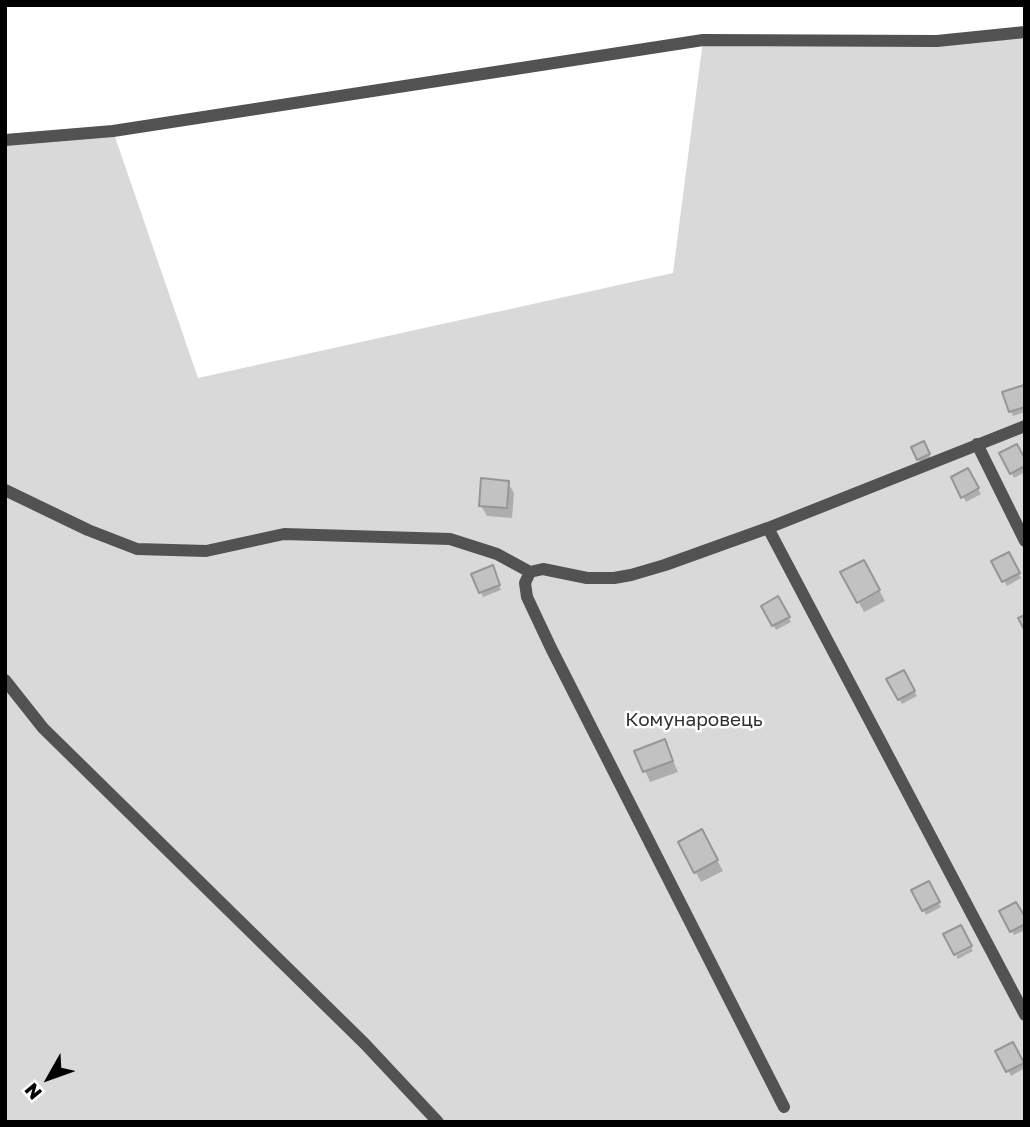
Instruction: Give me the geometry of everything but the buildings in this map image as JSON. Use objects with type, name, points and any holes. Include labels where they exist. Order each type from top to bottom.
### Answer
[{"type":"lane","points":[[5,140],[113,131],[703,40],[937,41],[1025,32]]},
{"type":"lane","points":[[5,490],[88,530],[137,548],[206,551],[284,534],[450,539],[497,554],[530,572],[543,569],[587,578],[631,575],[768,528],[1025,426]]},
{"type":"lane","points":[[977,444],[1025,541]]},
{"type":"lane","points":[[768,528],[1025,1015]]},
{"type":"lane","points":[[530,572],[525,583],[527,597],[551,648],[784,1107]]},
{"type":"lane","points":[[5,680],[43,728],[365,1044],[438,1122]]},
{"type":"green space","name":"Комунаровець","points":[[1025,32],[1025,1122],[5,1122],[5,140],[113,131],[198,378],[673,273],[703,40],[937,41]]}]
